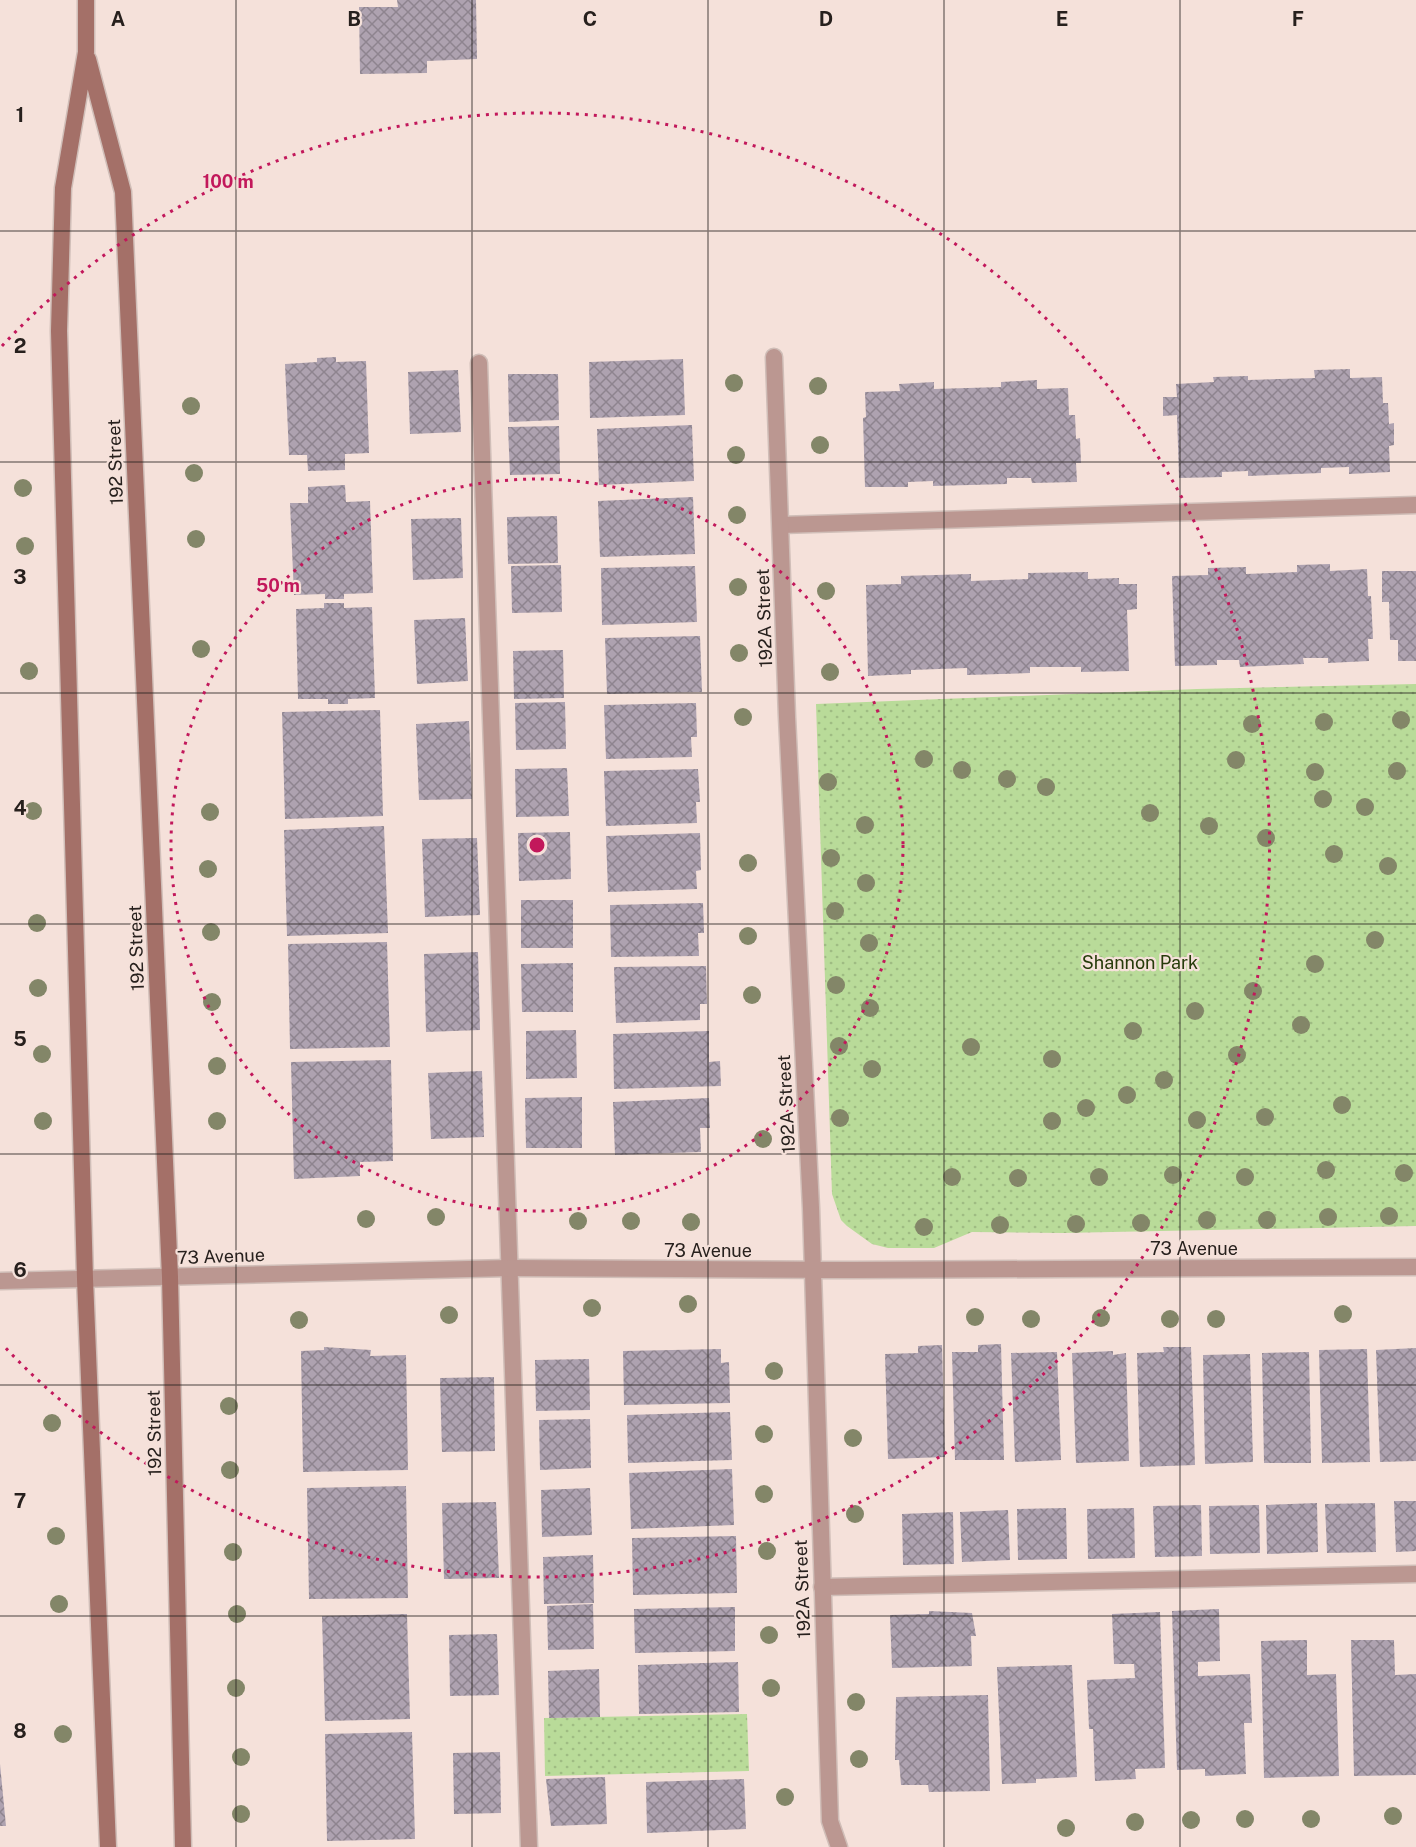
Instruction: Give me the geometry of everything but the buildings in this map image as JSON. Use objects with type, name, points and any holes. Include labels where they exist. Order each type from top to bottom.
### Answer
[{"type":"main road","name":"192 Street","points":[[86,0],[86,52],[63,188],[59,332],[85,1279],[108,1847]]},
{"type":"main road","name":"192 Street","points":[[86,52],[123,192],[170,1277],[183,1847]]},
{"type":"street","name":"192A Street","points":[[774,357],[812,1270],[830,1821],[839,1847]]},
{"type":"street","points":[[479,363],[529,1847]]},
{"type":"street","points":[[781,525],[1416,505]]},
{"type":"street","name":"73 Avenue","points":[[0,1281],[508,1268],[812,1270],[1416,1267]]},
{"type":"street","points":[[822,1587],[1416,1574]]},
{"type":"green space","name":"Shannon Park","points":[[1416,684],[1416,1226],[1062,1233],[972,1232],[934,1248],[888,1248],[872,1244],[841,1220],[832,1194],[816,704],[1197,689]]},
{"type":"green space","points":[[747,1714],[749,1771],[545,1776],[544,1718]]}]
